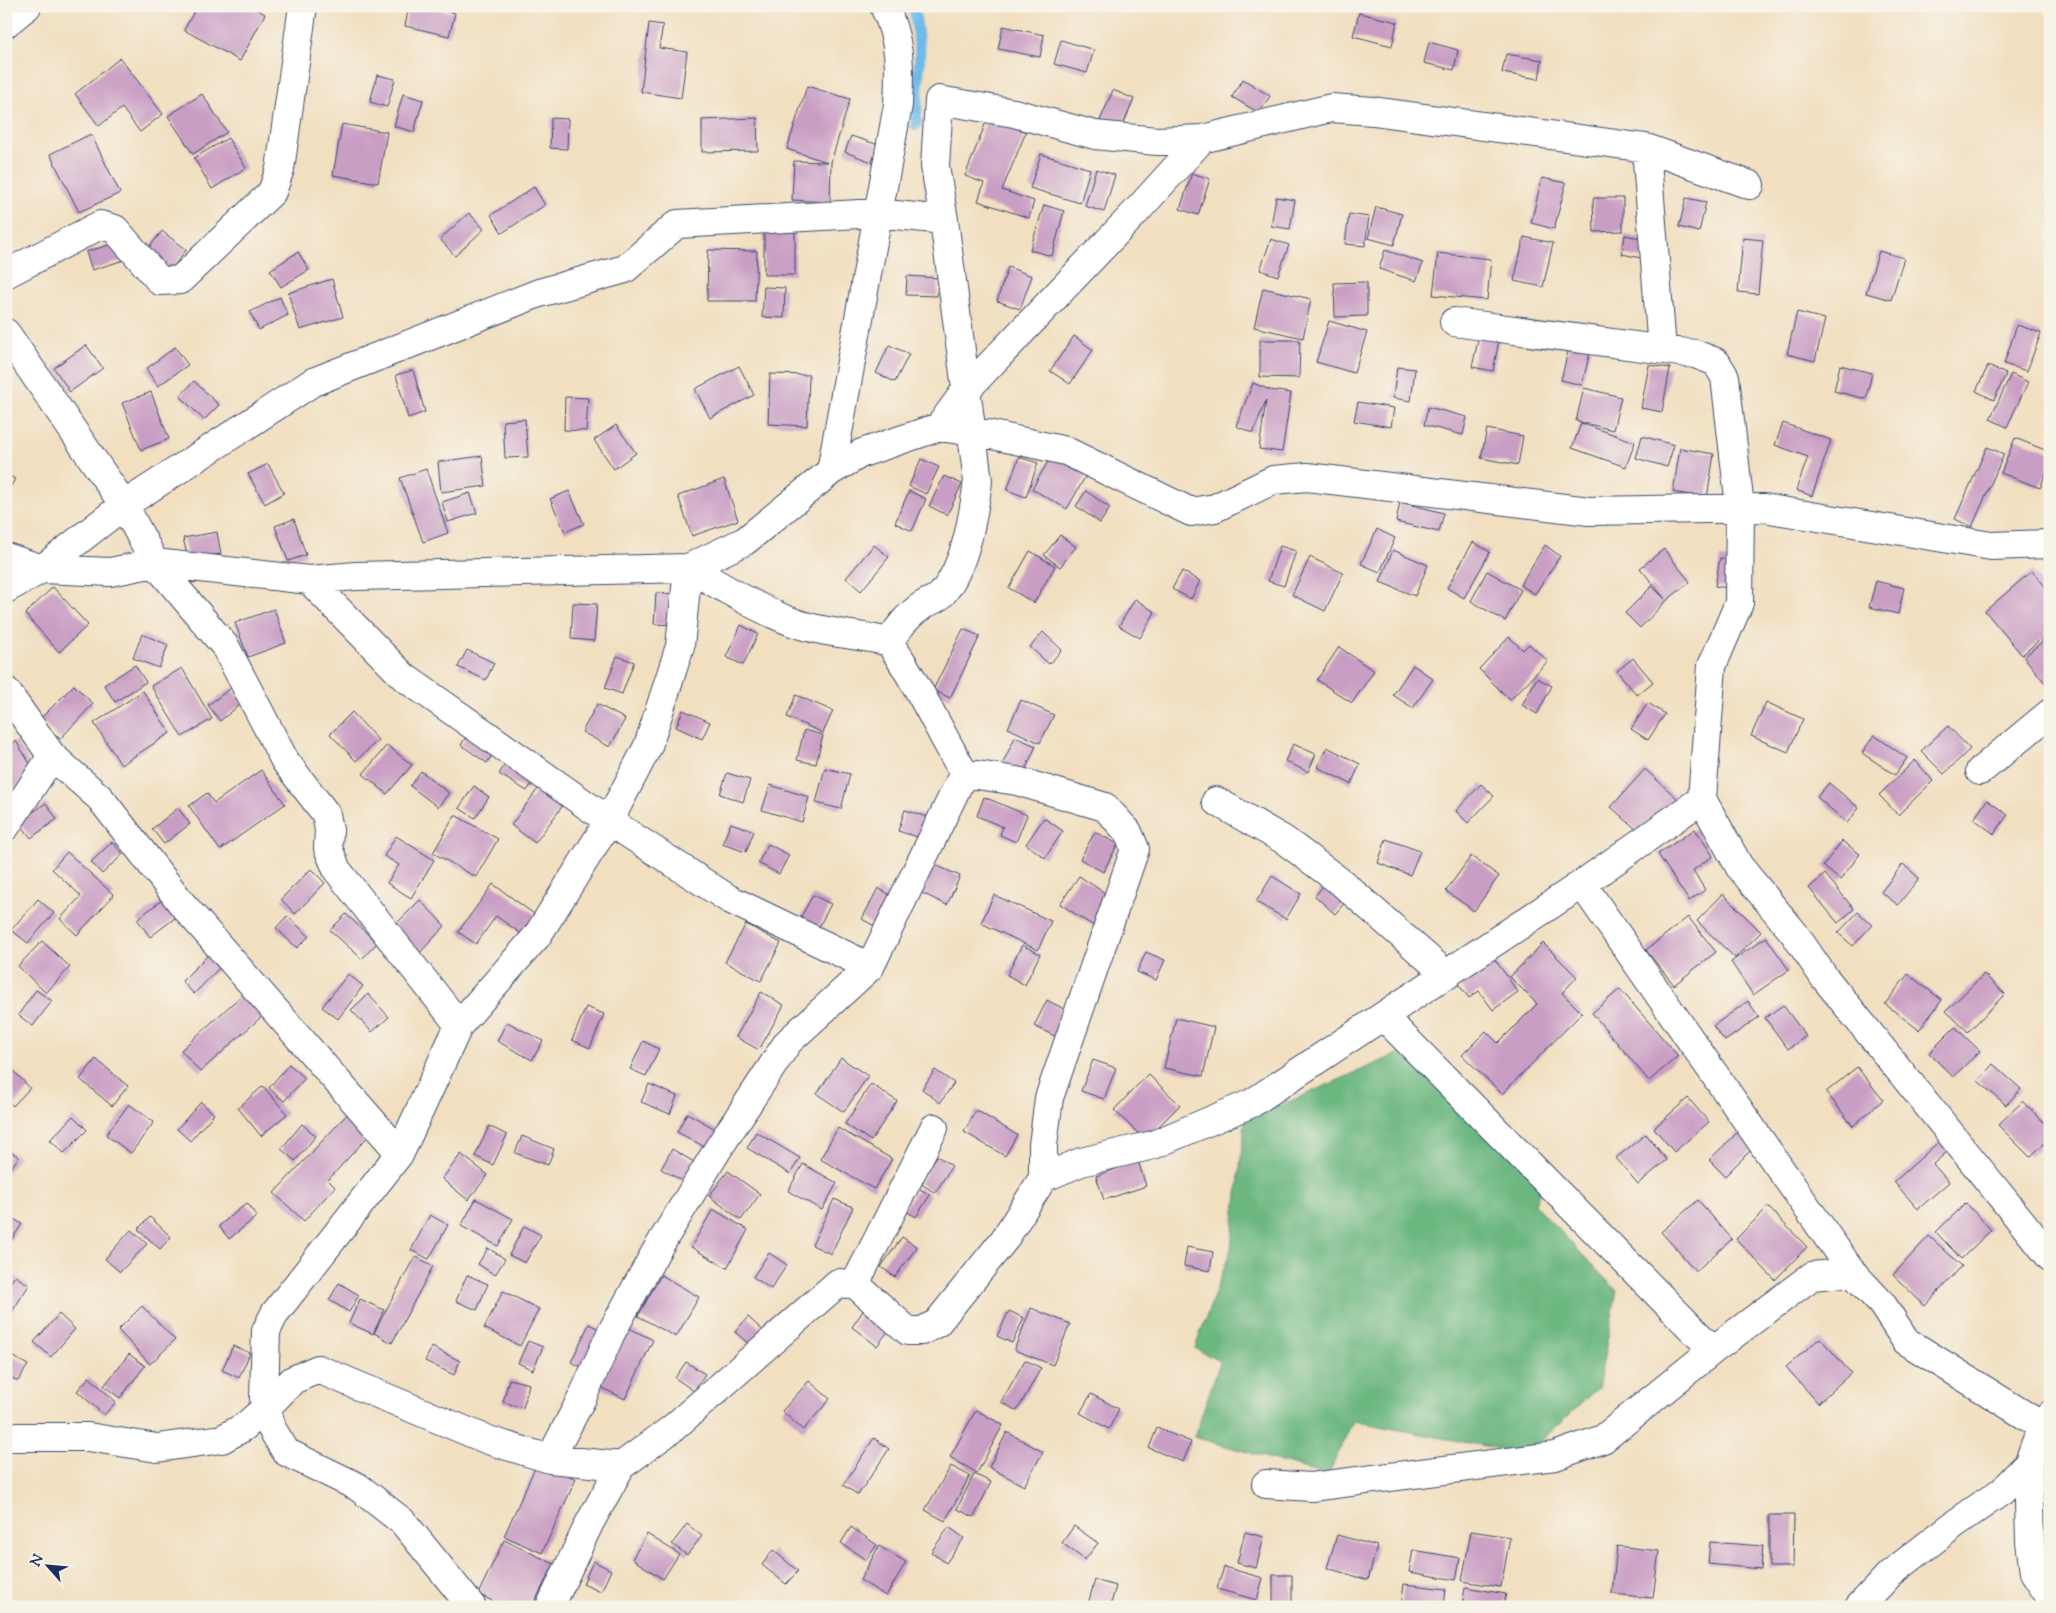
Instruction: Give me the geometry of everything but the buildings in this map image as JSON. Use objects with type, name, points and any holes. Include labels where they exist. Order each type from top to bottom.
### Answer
[{"type":"street","points":[[6,23],[27,6]]},
{"type":"street","points":[[6,274],[100,225],[115,229],[160,280],[180,280],[272,192],[280,168],[303,6]]},
{"type":"street","points":[[831,471],[899,97],[900,65],[895,30],[884,6]]},
{"type":"street","points":[[889,642],[906,618],[924,604],[941,595],[957,571],[973,517],[978,481],[944,220],[935,166],[939,100],[1014,113],[1095,135],[1157,141],[1202,139],[1331,108],[1383,112],[1646,148],[1750,185]]},
{"type":"street","points":[[938,426],[966,390],[1134,214],[1202,139]]},
{"type":"street","points":[[1646,148],[1662,349]]},
{"type":"street","points":[[6,589],[42,569],[124,505],[313,382],[539,293],[625,269],[677,224],[878,212],[944,220]]},
{"type":"street","points":[[1454,322],[1695,354],[1716,362],[1725,377],[1740,507],[1739,603],[1712,666],[1702,798],[1739,866],[1794,933],[1830,985],[2050,1257]]},
{"type":"street","points":[[6,333],[124,505],[155,563],[225,646],[285,761],[326,814],[329,830],[328,848],[337,870],[459,1025]]},
{"type":"street","points":[[6,556],[42,569],[110,572],[155,563],[309,580],[356,576],[464,572],[688,568],[745,541],[831,471],[862,453],[938,426],[1066,450],[1191,512],[1215,508],[1273,480],[1307,477],[1589,511],[1764,508],[1991,546],[2050,544]]},
{"type":"street","points":[[688,568],[775,615],[798,624],[820,630],[865,635],[889,642],[909,670],[946,743],[964,773]]},
{"type":"street","points":[[472,1607],[403,1522],[358,1488],[286,1452],[272,1429],[264,1399],[266,1331],[275,1313],[400,1153],[459,1025],[537,936],[608,821],[648,746],[680,646],[688,568]]},
{"type":"street","points":[[309,580],[404,677],[608,821],[729,899],[870,968]]},
{"type":"street","points":[[6,691],[52,756],[100,798],[183,905],[400,1153]]},
{"type":"street","points":[[1980,771],[2050,713]]},
{"type":"street","points":[[6,826],[52,756]]},
{"type":"street","points":[[550,1459],[582,1398],[611,1333],[655,1253],[718,1149],[788,1042],[870,968],[964,773]]},
{"type":"street","points":[[550,1607],[589,1524],[621,1466],[672,1428],[838,1283],[855,1284],[908,1331],[922,1331],[937,1323],[1004,1240],[1043,1178],[1049,1098],[1135,850],[1128,832],[1105,807],[1017,781],[964,773]]},
{"type":"street","points":[[1043,1178],[1080,1162],[1153,1145],[1252,1103],[1582,884],[1702,798]]},
{"type":"street","points":[[1216,801],[1284,840],[1342,883],[1447,975]]},
{"type":"street","points":[[1582,884],[1852,1272],[1882,1304],[1906,1340],[2046,1420],[2028,1464],[2002,1491],[1890,1574],[1859,1607]]},
{"type":"street","points":[[1383,1016],[1713,1350]]},
{"type":"street","points":[[855,1284],[934,1128]]},
{"type":"street","points":[[1266,1484],[1311,1487],[1555,1456],[1602,1439],[1713,1350],[1812,1276],[1852,1272]]},
{"type":"street","points":[[6,1437],[88,1437],[157,1448],[222,1439],[244,1427],[266,1408],[293,1380],[318,1369],[488,1440],[550,1459],[621,1466]]},
{"type":"street","points":[[2028,1464],[2030,1541],[2034,1573],[2050,1597]]},
{"type":"green space","points":[[1425,1042],[1552,1171],[1534,1204],[1617,1291],[1598,1388],[1527,1454],[1353,1421],[1328,1475],[1194,1437],[1220,1362],[1195,1348],[1231,1249],[1245,1121]]},
{"type":"waterway","points":[[914,6],[920,53],[916,125]]}]
